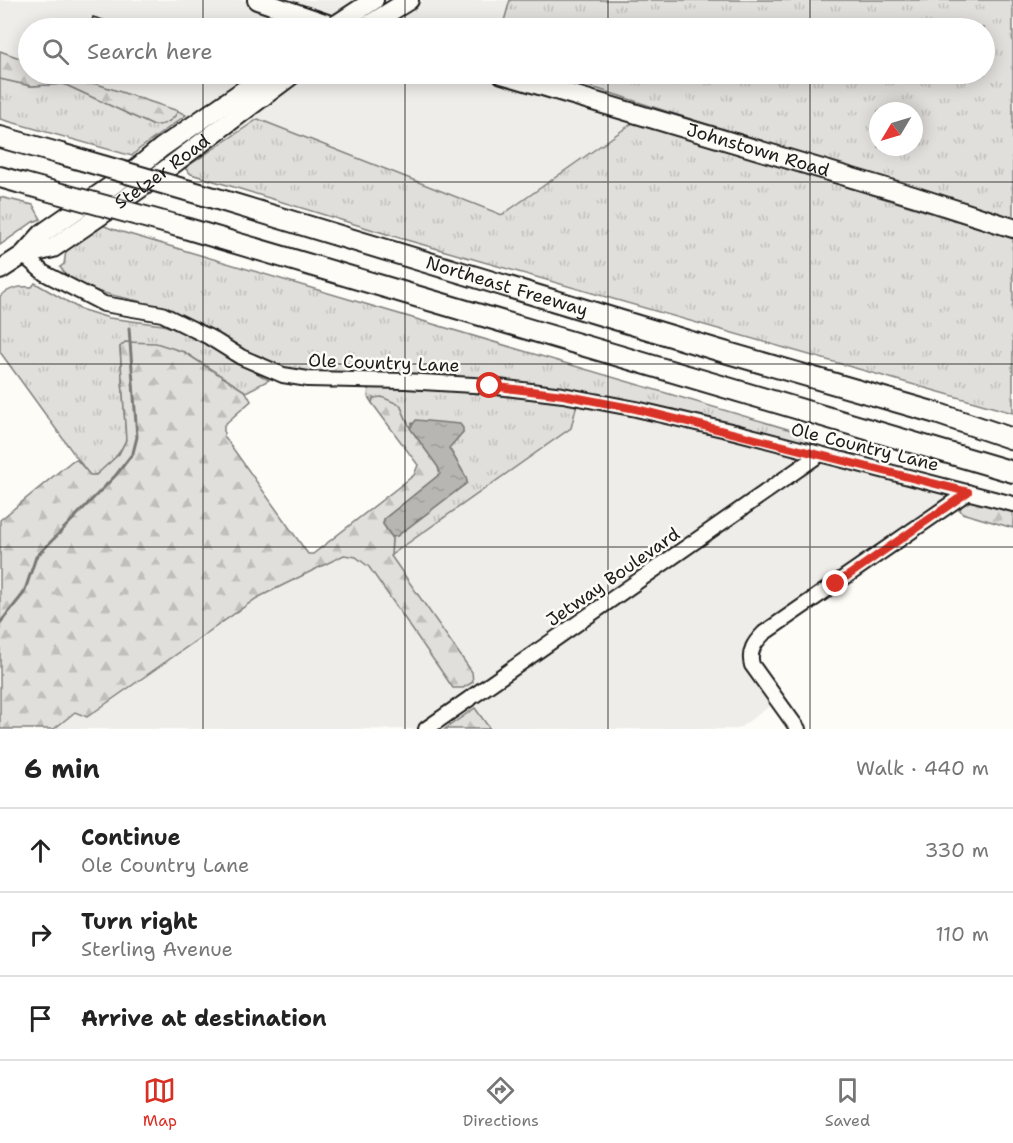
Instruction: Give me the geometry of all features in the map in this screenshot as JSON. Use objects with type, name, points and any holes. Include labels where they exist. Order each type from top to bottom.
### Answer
[{"type":"highway","name":"Northeast Freeway","points":[[0,137],[214,198],[936,413],[1013,439]]},
{"type":"highway","name":"Northeast Freeway","points":[[0,177],[178,226],[1013,472]]},
{"type":"highway","points":[[936,413],[1013,433]]},
{"type":"main road","points":[[257,0],[307,18]]},
{"type":"main road","points":[[349,18],[374,0]]},
{"type":"main road","points":[[380,18],[409,0]]},
{"type":"main road","name":"Stelzer Road","points":[[0,270],[23,255],[43,233],[253,84]]},
{"type":"main road","name":"Stelzer Road","points":[[23,255],[53,249],[147,183],[280,84]]},
{"type":"main road","name":"Johnstown Road","points":[[535,84],[1013,228]]},
{"type":"street","name":"Ole Country Lane","points":[[23,255],[44,273],[104,304],[162,314],[209,337],[241,357],[283,375],[308,379],[490,386],[563,395],[636,409],[1013,504]]},
{"type":"street","name":"Jetway Boulevard","points":[[426,729],[820,454]]},
{"type":"street","points":[[798,729],[752,665],[750,658],[755,642],[764,633],[968,492]]},
{"type":"shaded area","points":[[0,0],[510,0],[505,18],[18,18],[18,57],[0,51]]},
{"type":"shaded area","points":[[96,84],[584,84],[641,102],[634,122],[502,215],[258,119],[232,136],[191,117]]},
{"type":"shaded area","points":[[580,393],[676,413],[976,487],[973,500],[962,505],[767,637],[758,649],[757,659],[761,671],[781,698],[738,729],[490,729],[475,708],[445,729],[54,729],[75,712],[257,598],[344,555],[356,557],[369,567],[453,688],[472,672],[391,555],[571,429]]},
{"type":"green space","points":[[510,0],[1013,0],[1013,224],[583,84],[995,84],[995,18],[505,18]]},
{"type":"green space","points":[[0,51],[18,57],[18,83],[0,79]]},
{"type":"green space","points":[[0,79],[31,86],[64,84],[152,125],[167,122],[178,111],[186,115],[132,156],[0,119]]},
{"type":"green space","points":[[22,84],[64,84],[31,86]]},
{"type":"green space","points":[[64,84],[97,84],[178,111],[167,122],[152,125]]},
{"type":"green space","points":[[258,119],[502,215],[634,122],[1013,238],[1013,413],[403,239],[191,174],[185,168]]},
{"type":"green space","points":[[0,197],[33,205],[41,219],[0,245]]},
{"type":"green space","points":[[100,224],[818,438],[814,447],[580,393],[299,372],[276,367],[170,312],[93,290],[66,275],[60,267],[64,264],[66,251]]},
{"type":"green space","points":[[35,283],[80,309],[109,318],[163,325],[188,333],[269,380],[246,392],[184,352],[120,347],[126,440],[106,468],[90,476],[0,352],[0,296],[15,288],[32,287]]},
{"type":"green space","points":[[125,342],[156,343],[184,352],[246,392],[251,401],[224,425],[224,436],[308,554],[313,554],[414,475],[418,465],[372,403],[373,398],[382,397],[400,405],[410,428],[438,467],[440,474],[384,519],[383,524],[392,537],[391,556],[472,672],[473,682],[463,688],[453,688],[369,567],[356,557],[344,555],[257,598],[87,717],[75,712],[54,729],[0,729],[0,520],[72,461],[77,460],[90,475],[96,475],[119,454],[126,440],[120,347]]},
{"type":"green space","points":[[369,387],[442,390],[577,404],[571,428],[391,555],[392,537],[397,536],[467,483],[466,477],[449,448],[463,432],[412,423],[410,428],[400,405],[373,399],[372,403],[368,397]]},
{"type":"green space","points":[[973,500],[1013,511],[1013,528],[962,513],[960,510],[962,505]]},
{"type":"green space","points":[[475,708],[490,729],[445,729]]},
{"type":"water","points":[[416,420],[460,424],[463,432],[449,448],[466,477],[467,483],[397,536],[392,537],[383,524],[384,519],[440,474],[438,467],[410,428]]},
{"type":"waterway","points":[[0,623],[24,593],[36,557],[116,475],[133,453],[137,437],[129,328]]},
{"type":"route","points":[[490,386],[563,395],[636,409],[968,492],[836,584]]}]
